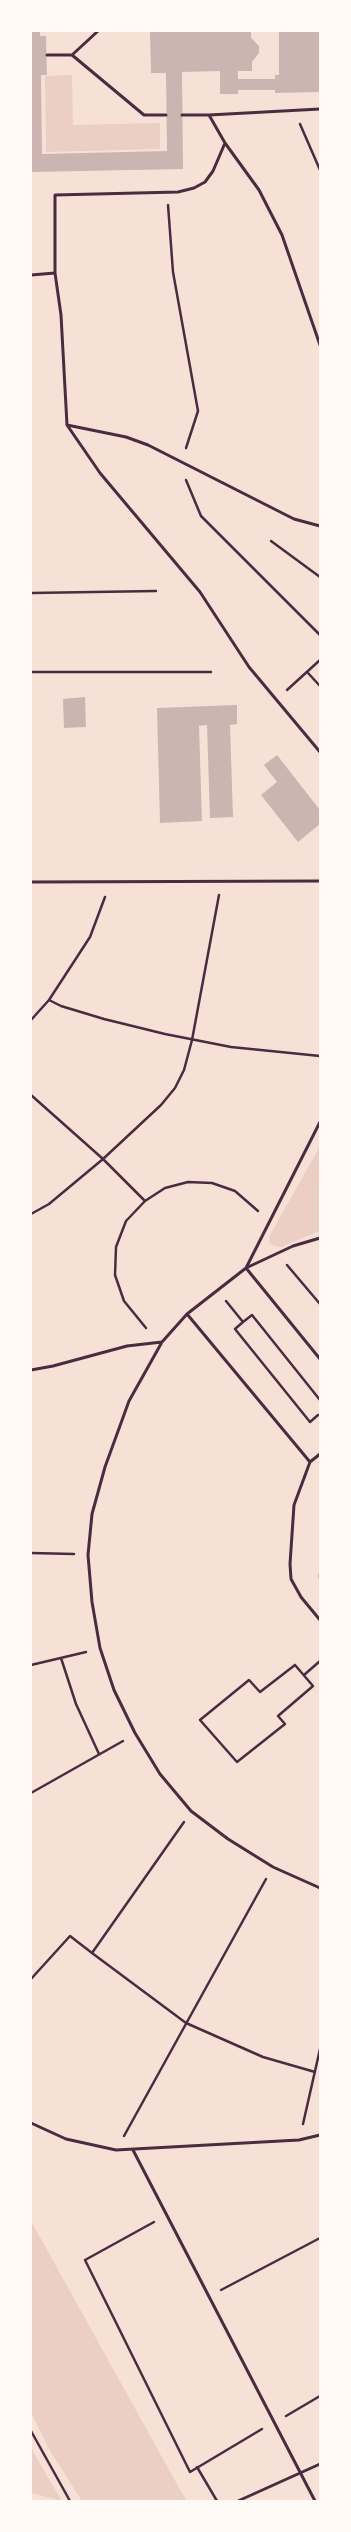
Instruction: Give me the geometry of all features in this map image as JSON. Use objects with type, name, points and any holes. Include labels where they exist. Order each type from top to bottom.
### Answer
[{"type":"lane","points":[[72,55],[98,31]]},
{"type":"lane","points":[[47,55],[72,55],[144,115],[166,115]]},
{"type":"lane","points":[[182,115],[295,112],[320,109]]},
{"type":"lane","points":[[209,115],[225,142],[259,190],[282,235],[320,345]]},
{"type":"lane","points":[[225,142],[213,171],[204,182],[194,188],[167,192],[55,195],[55,273],[61,315],[67,425],[100,473],[200,592],[249,667],[320,752]]},
{"type":"lane","points":[[31,275],[55,273]]},
{"type":"lane","points":[[67,425],[126,436],[182,461],[294,519],[320,526]]},
{"type":"lane","points":[[31,882],[320,881]]},
{"type":"lane","points":[[246,1268],[320,1122]]},
{"type":"lane","points":[[320,1238],[280,1252],[246,1268],[187,1314],[162,1342],[129,1401],[105,1467],[92,1514],[88,1554],[92,1602],[100,1648],[114,1690],[135,1734],[160,1774],[191,1811],[228,1839],[273,1867],[320,1888]]},
{"type":"lane","points":[[246,1268],[320,1359]]},
{"type":"lane","points":[[187,1314],[310,1462]]},
{"type":"lane","points":[[31,1370],[53,1366],[127,1346],[162,1342]]},
{"type":"lane","points":[[320,1454],[310,1462],[294,1505],[290,1564],[291,1579],[301,1597],[320,1620]]},
{"type":"lane","points":[[31,2123],[66,2139],[116,2150],[299,2140],[320,2135]]},
{"type":"lane","points":[[133,2150],[315,2501]]},
{"type":"lane","points":[[238,2501],[320,2464]]},
{"type":"path","points":[[295,112],[320,170]]},
{"type":"path","points":[[167,192],[173,272],[198,411],[182,461],[187,488],[201,516],[320,635]]},
{"type":"path","points":[[272,541],[320,577]]},
{"type":"path","points":[[31,593],[156,591]]},
{"type":"path","points":[[275,699],[308,673],[320,660]]},
{"type":"path","points":[[31,672],[211,672]]},
{"type":"path","points":[[308,673],[320,686]]},
{"type":"path","points":[[31,1020],[50,1000],[90,937],[111,881]]},
{"type":"path","points":[[31,1214],[49,1204],[103,1159],[161,1105],[175,1088],[184,1070],[192,1040],[221,881]]},
{"type":"path","points":[[50,1000],[104,1019],[192,1040],[231,1047],[320,1056]]},
{"type":"path","points":[[31,1095],[103,1159],[145,1201]]},
{"type":"path","points":[[162,1342],[140,1323],[124,1301],[115,1275],[116,1247],[126,1221],[145,1201],[165,1188],[188,1182],[212,1183],[235,1191],[254,1205],[268,1224]]},
{"type":"path","points":[[280,1252],[289,1268],[320,1304]]},
{"type":"path","points":[[319,1416],[310,1422],[235,1329],[252,1315],[320,1400]]},
{"type":"path","points":[[238,1316],[243,1322]]},
{"type":"path","points":[[31,1553],[88,1554]]},
{"type":"path","points":[[31,1665],[100,1648]]},
{"type":"path","points":[[61,1658],[76,1704],[100,1754]]},
{"type":"path","points":[[304,1675],[320,1661]]},
{"type":"path","points":[[295,1664],[304,1675],[313,1686],[278,1716],[285,1724],[237,1762],[200,1720],[249,1680],[260,1692],[295,1664]]},
{"type":"path","points":[[31,1793],[135,1734]]},
{"type":"path","points":[[92,1953],[191,1811]]},
{"type":"path","points":[[116,2150],[273,1867]]},
{"type":"path","points":[[31,1980],[70,1936],[186,2023],[263,2057],[315,2072]]},
{"type":"path","points":[[299,2140],[320,2049]]},
{"type":"path","points":[[167,2215],[85,2260],[190,2472],[320,2396]]},
{"type":"path","points":[[210,2296],[320,2238]]},
{"type":"path","points":[[31,2431],[70,2501]]},
{"type":"path","points":[[197,2467],[216,2501]]},
{"type":"shaded area","points":[[72,75],[73,125],[160,123],[160,149],[46,152],[45,76]]},
{"type":"shaded area","points":[[320,1146],[320,1231],[281,1247],[274,1246],[269,1242],[270,1235]]},
{"type":"shaded area","points":[[31,2221],[187,2501],[82,2501],[50,2451],[31,2413]]},
{"type":"shaded area","points":[[31,2447],[35,2455],[62,2501],[31,2493]]},
{"type":"building","points":[[31,31],[40,31],[40,36],[46,36],[47,75],[41,75],[42,154],[167,151],[166,73],[151,73],[150,32],[251,31],[251,38],[259,46],[259,53],[252,62],[252,71],[238,71],[238,79],[275,79],[275,75],[279,75],[279,31],[319,31],[320,92],[275,93],[275,90],[238,90],[238,94],[220,94],[220,71],[182,72],[183,169],[31,172]]},
{"type":"building","points":[[85,697],[86,727],[64,728],[63,699]]},
{"type":"building","points":[[237,705],[237,724],[230,725],[233,817],[210,818],[207,725],[199,726],[202,821],[160,823],[157,708]]},
{"type":"building","points":[[277,755],[320,810],[320,824],[298,842],[261,795],[277,782],[264,765]]}]
